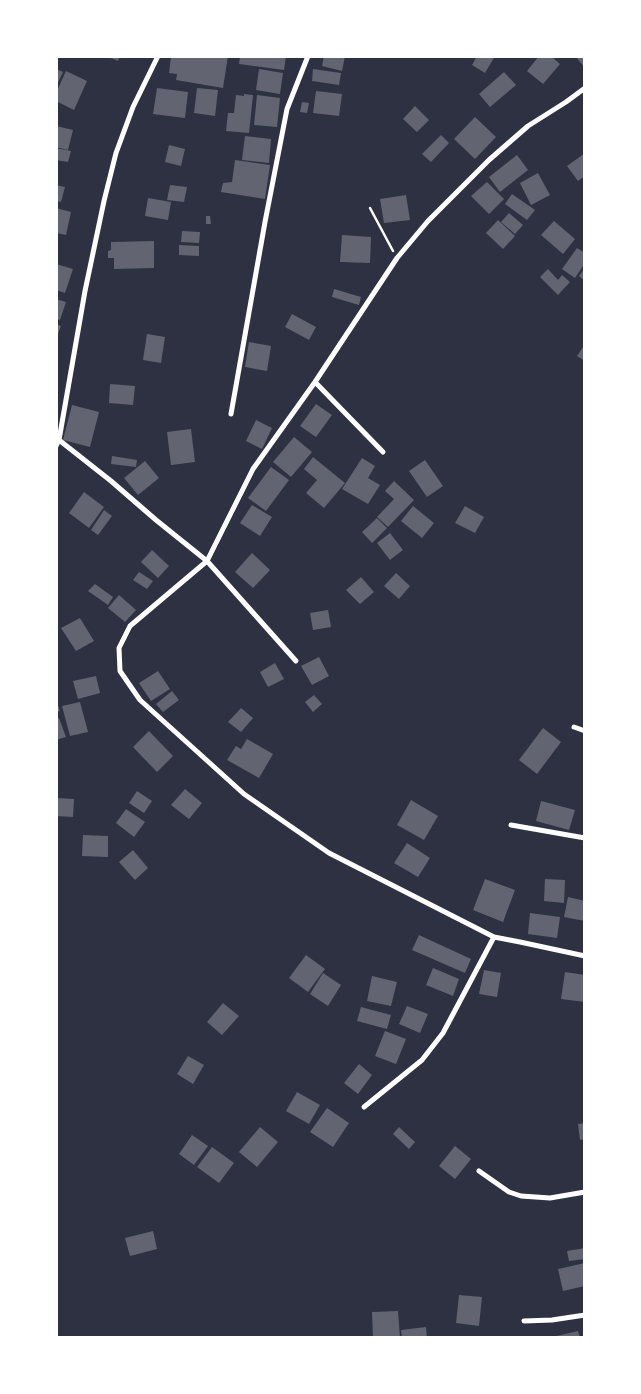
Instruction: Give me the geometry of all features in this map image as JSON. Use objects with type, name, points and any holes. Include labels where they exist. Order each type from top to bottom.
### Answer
[{"type":"street","points":[[158,56],[133,107],[116,153],[85,291],[57,443],[111,481],[207,561],[296,661]]},
{"type":"street","points":[[231,414],[287,109],[303,73],[308,56]]},
{"type":"street","points":[[585,88],[528,126],[489,160],[428,221],[396,258],[315,382],[253,469],[207,561],[130,626],[119,648],[120,671],[140,700],[244,794],[329,853],[494,937],[585,956]]},
{"type":"street","points":[[315,382],[383,452]]},
{"type":"street","points":[[574,727],[585,731]]},
{"type":"street","points":[[511,825],[585,838]]},
{"type":"street","points":[[364,1107],[422,1060],[443,1033],[494,937]]},
{"type":"street","points":[[478,1171],[509,1192],[521,1196],[550,1198],[585,1192]]},
{"type":"street","points":[[524,1321],[552,1320],[585,1315]]},
{"type":"path","points":[[370,208],[396,258]]},
{"type":"building","points":[[106,56],[120,56],[118,61]]},
{"type":"building","points":[[171,56],[228,56],[223,88],[176,80],[177,74],[169,73]]},
{"type":"building","points":[[240,56],[286,56],[284,70],[239,64]]},
{"type":"building","points":[[324,56],[345,56],[342,71],[322,66]]},
{"type":"building","points":[[477,56],[495,56],[485,73],[472,65]]},
{"type":"building","points":[[539,56],[551,56],[560,64],[543,84],[527,71]]},
{"type":"building","points":[[575,56],[585,56],[585,68]]},
{"type":"building","points":[[56,69],[63,72],[56,87]]},
{"type":"building","points":[[259,69],[283,73],[280,94],[256,90]]},
{"type":"building","points":[[313,69],[341,73],[339,85],[312,81]]},
{"type":"building","points":[[66,71],[87,81],[74,110],[56,101],[56,93]]},
{"type":"building","points":[[504,72],[516,85],[490,107],[479,94]]},
{"type":"building","points":[[157,88],[188,92],[185,118],[153,114]]},
{"type":"building","points":[[197,88],[218,90],[215,116],[194,113]]},
{"type":"building","points":[[316,91],[342,94],[339,116],[313,113]]},
{"type":"building","points":[[244,94],[253,95],[249,133],[226,131],[228,113],[234,113],[236,95],[244,96]]},
{"type":"building","points":[[257,95],[280,98],[277,127],[254,125]]},
{"type":"building","points":[[302,102],[309,103],[307,113],[300,112]]},
{"type":"building","points":[[415,106],[429,120],[417,132],[403,119]]},
{"type":"building","points":[[475,117],[496,137],[475,159],[454,139]]},
{"type":"building","points":[[56,126],[73,130],[68,150],[56,147]]},
{"type":"building","points":[[441,135],[449,143],[431,162],[422,154]]},
{"type":"building","points":[[245,136],[271,139],[269,163],[242,160]]},
{"type":"building","points":[[169,145],[185,149],[181,166],[165,162]]},
{"type":"building","points":[[56,148],[71,151],[68,162],[56,160]]},
{"type":"building","points":[[585,153],[585,176],[578,181],[567,166]]},
{"type":"building","points":[[517,155],[528,170],[500,192],[489,177]]},
{"type":"building","points":[[235,160],[270,165],[265,199],[221,192],[223,183],[232,182]]},
{"type":"building","points":[[538,173],[550,195],[531,205],[520,183]]},
{"type":"building","points":[[487,182],[504,199],[489,214],[471,196]]},
{"type":"building","points":[[56,185],[65,187],[61,202],[56,201]]},
{"type":"building","points":[[170,185],[187,187],[184,202],[167,200]]},
{"type":"building","points":[[512,194],[535,210],[527,220],[505,204]]},
{"type":"building","points":[[406,195],[410,220],[384,223],[380,199]]},
{"type":"building","points":[[148,198],[171,202],[168,220],[145,216]]},
{"type":"building","points":[[56,208],[71,212],[66,235],[56,233]]},
{"type":"building","points":[[509,213],[523,225],[515,234],[501,222]]},
{"type":"building","points":[[206,216],[210,216],[211,224],[206,224]]},
{"type":"building","points":[[498,220],[515,236],[503,249],[486,233]]},
{"type":"building","points":[[554,221],[575,239],[563,254],[541,235]]},
{"type":"building","points":[[182,231],[200,232],[199,243],[181,242]]},
{"type":"building","points":[[342,235],[371,237],[370,263],[340,262]]},
{"type":"building","points":[[154,241],[154,268],[114,269],[114,258],[108,258],[111,242]]},
{"type":"building","points":[[179,245],[199,246],[199,256],[179,255]]},
{"type":"building","points":[[577,248],[585,253],[585,263],[575,278],[562,269]]},
{"type":"building","points":[[56,264],[73,269],[65,293],[56,290]]},
{"type":"building","points":[[585,268],[585,281],[579,276]]},
{"type":"building","points":[[548,269],[558,280],[562,275],[570,282],[558,295],[540,277]]},
{"type":"building","points":[[334,289],[361,297],[359,305],[332,297]]},
{"type":"building","points":[[56,299],[66,302],[60,320],[56,319]]},
{"type":"building","points":[[292,314],[316,327],[309,340],[285,327]]},
{"type":"building","points":[[56,324],[61,326],[56,339]]},
{"type":"building","points":[[147,334],[165,337],[161,363],[143,360]]},
{"type":"building","points":[[249,342],[271,346],[267,371],[245,367]]},
{"type":"building","points":[[585,344],[585,361],[577,356]]},
{"type":"building","points":[[110,384],[135,386],[133,405],[109,403]]},
{"type":"building","points":[[316,404],[332,415],[316,437],[300,426]]},
{"type":"building","points":[[72,405],[99,412],[90,447],[63,440]]},
{"type":"building","points":[[256,420],[272,428],[262,449],[246,441]]},
{"type":"building","points":[[191,429],[195,462],[171,465],[167,432]]},
{"type":"building","points":[[294,437],[312,452],[291,477],[273,462]]},
{"type":"building","points":[[112,456],[137,460],[136,467],[111,464]]},
{"type":"building","points":[[313,457],[345,483],[324,508],[306,493],[317,480],[304,469]]},
{"type":"building","points":[[362,458],[375,466],[368,478],[380,485],[368,504],[342,489]]},
{"type":"building","points":[[425,460],[443,486],[427,497],[409,471]]},
{"type":"building","points":[[145,461],[159,478],[138,495],[124,478]]},
{"type":"building","points":[[271,467],[289,480],[266,511],[248,498]]},
{"type":"building","points":[[394,481],[414,500],[388,527],[377,517],[394,499],[385,491]]},
{"type":"building","points":[[84,492],[104,507],[89,528],[69,513]]},
{"type":"building","points":[[252,505],[272,517],[260,536],[240,523]]},
{"type":"building","points":[[413,506],[434,523],[422,538],[401,521]]},
{"type":"building","points":[[465,506],[484,517],[475,533],[455,523]]},
{"type":"building","points":[[104,510],[112,516],[98,535],[91,530]]},
{"type":"building","points":[[377,518],[387,528],[372,543],[362,532]]},
{"type":"building","points":[[390,533],[403,550],[390,560],[377,543]]},
{"type":"building","points":[[152,550],[169,566],[158,578],[141,562]]},
{"type":"building","points":[[252,553],[270,570],[253,588],[235,572]]},
{"type":"building","points":[[139,572],[153,581],[147,589],[133,580]]},
{"type":"building","points":[[396,573],[410,586],[399,599],[384,586]]},
{"type":"building","points":[[361,577],[374,592],[360,604],[346,590]]},
{"type":"building","points":[[95,584],[113,597],[108,605],[88,591]]},
{"type":"building","points":[[119,595],[136,610],[125,622],[108,608]]},
{"type":"building","points":[[328,610],[331,627],[313,630],[310,613]]},
{"type":"building","points":[[80,618],[94,641],[76,651],[61,628]]},
{"type":"building","points":[[319,657],[329,676],[312,685],[301,666]]},
{"type":"building","points":[[275,663],[284,679],[268,687],[260,672]]},
{"type":"building","points":[[158,671],[170,689],[151,701],[139,683]]},
{"type":"building","points":[[96,676],[100,693],[78,699],[73,681]]},
{"type":"building","points":[[172,691],[179,700],[163,712],[156,704]]},
{"type":"building","points":[[314,695],[322,704],[313,712],[305,702]]},
{"type":"building","points":[[56,699],[60,711],[56,712]]},
{"type":"building","points":[[80,702],[88,732],[70,736],[62,706]]},
{"type":"building","points":[[241,708],[253,718],[241,732],[228,722]]},
{"type":"building","points":[[59,718],[66,737],[56,740],[56,719]]},
{"type":"building","points":[[543,728],[561,742],[537,774],[519,760]]},
{"type":"building","points":[[149,731],[173,756],[157,772],[133,747]]},
{"type":"building","points":[[247,739],[273,754],[259,778],[227,760],[236,746],[241,749]]},
{"type":"building","points":[[185,789],[202,803],[189,819],[171,805]]},
{"type":"building","points":[[137,791],[152,801],[144,813],[129,803]]},
{"type":"building","points":[[56,798],[74,799],[73,817],[56,816]]},
{"type":"building","points":[[411,800],[438,816],[424,840],[397,825]]},
{"type":"building","points":[[541,801],[575,810],[569,830],[536,821]]},
{"type":"building","points":[[126,809],[145,822],[134,837],[116,823]]},
{"type":"building","points":[[83,835],[108,836],[108,857],[82,856]]},
{"type":"building","points":[[407,843],[430,858],[418,877],[394,863]]},
{"type":"building","points":[[133,850],[148,868],[135,880],[119,862]]},
{"type":"building","points":[[485,879],[515,890],[503,922],[473,910]]},
{"type":"building","points":[[545,879],[565,880],[564,903],[544,901]]},
{"type":"building","points":[[568,897],[585,901],[585,921],[564,917]]},
{"type":"building","points":[[530,913],[560,917],[557,938],[528,934]]},
{"type":"building","points":[[419,935],[471,959],[465,973],[412,950]]},
{"type":"building","points":[[306,955],[325,969],[308,992],[289,978]]},
{"type":"building","points":[[433,968],[459,979],[453,996],[426,985]]},
{"type":"building","points":[[484,970],[501,973],[497,997],[479,994]]},
{"type":"building","points":[[565,972],[585,975],[585,1002],[561,999]]},
{"type":"building","points":[[323,973],[341,985],[328,1006],[310,994]]},
{"type":"building","points":[[372,976],[397,982],[391,1006],[367,1001]]},
{"type":"building","points":[[223,1003],[239,1016],[222,1035],[207,1022]]},
{"type":"building","points":[[407,1006],[428,1014],[420,1033],[399,1024]]},
{"type":"building","points":[[361,1007],[391,1015],[387,1029],[357,1021]]},
{"type":"building","points":[[385,1031],[406,1039],[396,1064],[375,1056]]},
{"type":"building","points":[[188,1056],[204,1065],[193,1084],[177,1074]]},
{"type":"building","points":[[359,1064],[372,1075],[358,1094],[344,1083]]},
{"type":"building","points":[[297,1092],[320,1105],[309,1124],[286,1111]]},
{"type":"building","points":[[327,1108],[349,1123],[333,1147],[310,1132]]},
{"type":"building","points":[[585,1123],[585,1139],[580,1140],[578,1124]]},
{"type":"building","points":[[260,1127],[278,1142],[257,1167],[239,1152]]},
{"type":"building","points":[[399,1127],[415,1142],[409,1149],[393,1134]]},
{"type":"building","points":[[192,1135],[208,1146],[194,1165],[179,1154]]},
{"type":"building","points":[[455,1146],[471,1159],[455,1179],[439,1166]]},
{"type":"building","points":[[212,1147],[234,1163],[219,1183],[197,1167]]},
{"type":"building","points":[[153,1231],[157,1249],[130,1256],[125,1238]]},
{"type":"building","points":[[585,1248],[585,1259],[569,1261],[567,1251]]},
{"type":"building","points":[[585,1263],[585,1286],[563,1291],[558,1269]]},
{"type":"building","points":[[459,1295],[482,1297],[479,1326],[456,1323]]},
{"type":"building","points":[[398,1311],[400,1338],[373,1338],[372,1312]]},
{"type":"building","points":[[426,1327],[427,1338],[402,1338],[401,1330]]},
{"type":"building","points":[[578,1331],[580,1338],[552,1338],[552,1337]]}]
